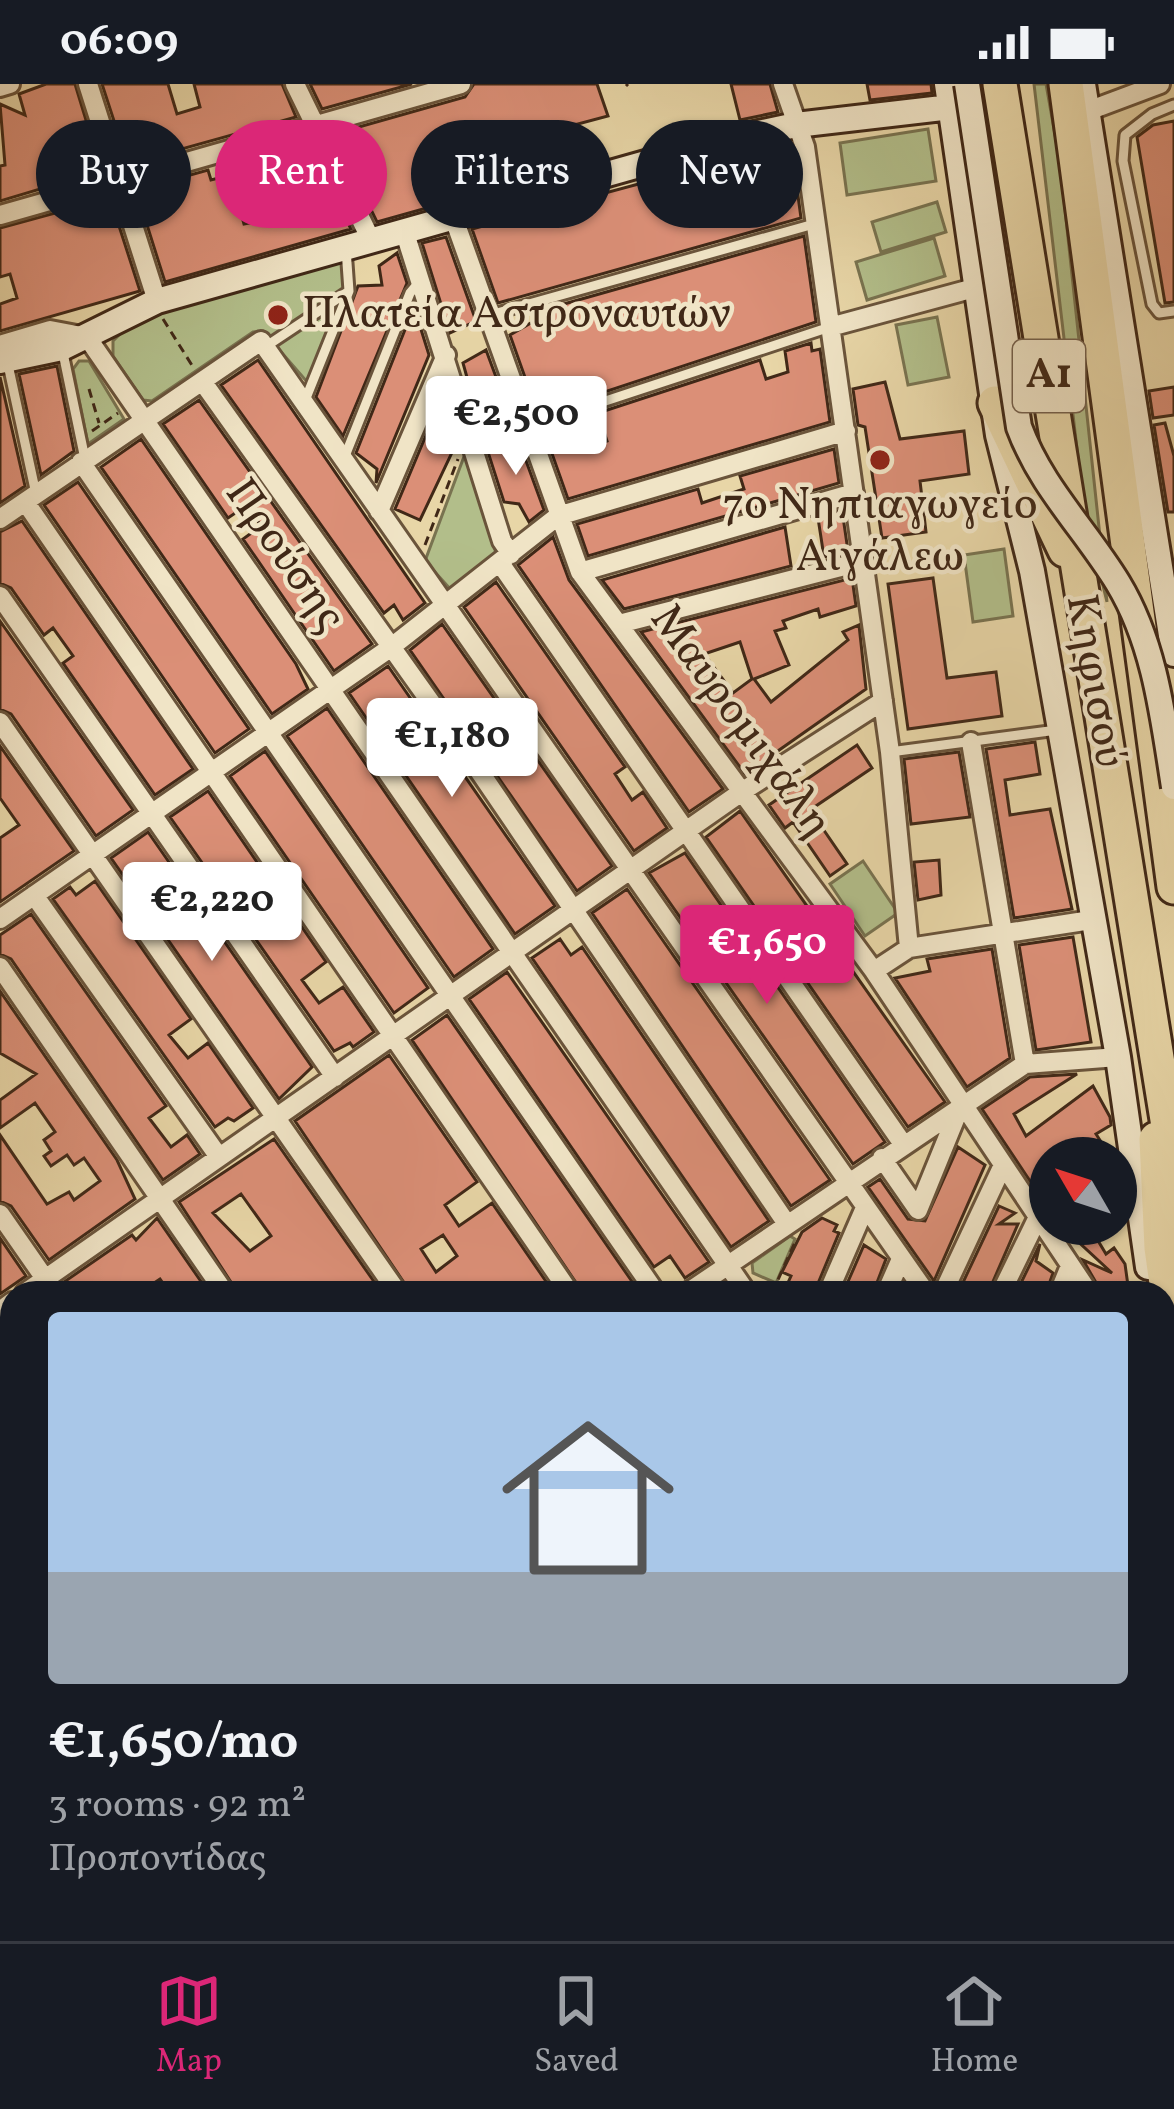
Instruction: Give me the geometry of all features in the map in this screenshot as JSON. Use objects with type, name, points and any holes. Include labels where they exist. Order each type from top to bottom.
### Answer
[{"type":"highway","name":"Α1","points":[[1000,84],[1174,1163]]},
{"type":"highway","name":"Α1","points":[[1066,84],[1153,550],[1174,887]]},
{"type":"highway","points":[[1123,336],[1153,550]]},
{"type":"highway","points":[[994,404],[1015,455],[1058,531],[1087,608]]},
{"type":"highway","points":[[1152,1029],[1166,1281]]},
{"type":"main road","points":[[967,84],[1018,427],[1042,479],[1115,578],[1139,623],[1174,787]]},
{"type":"main road","points":[[1084,84],[1123,336]]},
{"type":"main road","points":[[803,124],[949,95]]},
{"type":"main road","name":"Κηφισού","points":[[949,95],[994,404],[1060,730],[1118,1057],[1123,1137]]},
{"type":"main road","points":[[2,355],[62,348],[154,302],[411,228]]},
{"type":"main road","name":"Κηφισού","points":[[1153,550],[1174,654]]},
{"type":"main road","name":"Κηφισού","points":[[1137,1221],[1149,1281]]},
{"type":"street","points":[[0,87],[10,84]]},
{"type":"street","points":[[88,84],[99,120]]},
{"type":"street","points":[[295,84],[311,120]]},
{"type":"street","points":[[328,120],[461,84]]},
{"type":"street","points":[[783,84],[794,120]]},
{"type":"street","points":[[1088,111],[1160,84]]},
{"type":"street","points":[[803,140],[890,752],[909,948]]},
{"type":"street","points":[[0,214],[36,205]]},
{"type":"street","points":[[131,228],[154,302]]},
{"type":"street","points":[[365,228],[370,239]]},
{"type":"street","name":"Μαυρομιχάλη","points":[[457,228],[580,572],[874,971],[1029,1204]]},
{"type":"street","points":[[404,230],[476,443],[506,558],[903,1144]]},
{"type":"street","points":[[830,327],[978,287]]},
{"type":"street","points":[[2,355],[50,330],[87,337]]},
{"type":"street","name":"Προύσης","points":[[87,337],[738,1281]]},
{"type":"street","points":[[0,519],[83,461],[137,412],[263,344],[917,1281]]},
{"type":"street","points":[[379,511],[446,355]]},
{"type":"street","points":[[202,381],[793,1220]]},
{"type":"street","points":[[0,919],[446,608],[558,516],[847,431]]},
{"type":"street","points":[[83,461],[648,1281]]},
{"type":"street","points":[[580,572],[854,493]]},
{"type":"street","points":[[31,498],[209,772],[562,1281]]},
{"type":"street","points":[[620,624],[864,561]]},
{"type":"street","points":[[0,596],[335,1077]]},
{"type":"street","points":[[56,1281],[219,1157],[743,791],[883,701]]},
{"type":"street","points":[[0,722],[390,1281]]},
{"type":"street","points":[[971,742],[1025,1064]]},
{"type":"street","points":[[34,895],[219,1157]]},
{"type":"street","points":[[874,971],[909,948],[1091,920]]},
{"type":"street","points":[[0,967],[216,1281]]},
{"type":"street","points":[[704,1281],[1025,1064],[1118,1057]]},
{"type":"street","points":[[882,1158],[918,1210],[961,1105]]},
{"type":"street","points":[[950,1281],[1003,1165]]},
{"type":"street","points":[[834,1281],[864,1210]]},
{"type":"street","points":[[0,1214],[47,1281]]},
{"type":"street","points":[[1006,1281],[1029,1227]]},
{"type":"street","name":"Μαυρομιχάλη","points":[[1056,1245],[1081,1281]]},
{"type":"street","points":[[891,1281],[901,1259]]},
{"type":"street","points":[[1064,1281],[1070,1266]]},
{"type":"lane","points":[[1174,105],[1152,114],[1125,135],[1133,218],[1152,304],[1159,313],[1174,311]]},
{"type":"lane","points":[[1105,221],[1133,218]]},
{"type":"lane","points":[[490,315],[817,224]]},
{"type":"lane","points":[[304,403],[349,290],[346,248]]},
{"type":"lane","points":[[343,460],[410,293],[421,280]]},
{"type":"lane","points":[[263,344],[349,290]]},
{"type":"lane","points":[[476,443],[830,327]]},
{"type":"lane","points":[[62,348],[83,461]]},
{"type":"lane","points":[[2,355],[31,498]]},
{"type":"lane","points":[[890,752],[1060,730]]},
{"type":"path","points":[[154,302],[202,381]]},
{"type":"path","points":[[89,389],[100,425]]},
{"type":"path","points":[[80,439],[100,425],[137,412]]},
{"type":"path","points":[[418,563],[462,447],[476,443]]},
{"type":"path","points":[[775,1281],[799,1233],[793,1220]]},
{"type":"green space","points":[[1034,84],[1046,84],[1060,163],[1107,602],[1084,508]]},
{"type":"green space","points":[[928,129],[936,181],[847,195],[840,143]]},
{"type":"green space","points":[[937,202],[946,232],[881,252],[872,222]]},
{"type":"green space","points":[[934,238],[945,276],[867,300],[856,262]]},
{"type":"green space","points":[[341,261],[347,286],[308,383],[263,331],[253,332],[152,401],[143,400],[113,356],[113,341],[134,320]]},
{"type":"green space","points":[[937,317],[949,377],[908,385],[896,325]]},
{"type":"green space","points":[[79,361],[89,361],[124,419],[88,444],[73,369]]},
{"type":"green space","points":[[473,451],[496,554],[452,591],[425,561],[465,454]]},
{"type":"green space","points":[[1004,549],[1013,616],[973,622],[964,555]]},
{"type":"green space","points":[[863,861],[898,913],[865,936],[830,884]]},
{"type":"green space","points":[[790,1236],[795,1239],[777,1281],[753,1273],[752,1263]]},
{"type":"building","points":[[46,84],[75,84],[86,120],[36,120],[36,190],[0,201],[0,166],[5,165],[0,104],[25,115],[19,94]]},
{"type":"building","points":[[102,84],[168,84],[177,114],[200,107],[194,84],[282,84],[296,117],[215,120],[215,140],[191,146],[191,120],[114,120]]},
{"type":"building","points":[[310,84],[412,84],[322,109]]},
{"type":"building","points":[[474,84],[597,84],[608,116],[593,120],[411,120],[411,212],[387,219],[384,120],[465,97]]},
{"type":"building","points":[[731,84],[770,84],[778,112],[740,120]]},
{"type":"building","points":[[867,84],[931,84],[932,93],[870,100]]},
{"type":"building","points":[[1174,121],[1174,302],[1165,303],[1137,137],[1153,125]]},
{"type":"building","points":[[208,170],[211,180],[215,179],[215,228],[351,229],[165,282],[148,228],[191,228],[191,175]]},
{"type":"building","points":[[636,185],[636,228],[765,228],[498,303],[472,229],[612,228],[612,191]]},
{"type":"building","points":[[36,218],[36,228],[120,228],[140,291],[0,331],[0,304],[17,298],[10,274],[0,277],[0,228]]},
{"type":"building","points":[[804,236],[816,322],[538,414],[510,335],[564,304]]},
{"type":"building","points":[[446,237],[476,321],[450,333],[422,243]]},
{"type":"building","points":[[397,253],[407,283],[343,436],[316,397],[358,286],[382,285],[379,266]]},
{"type":"building","points":[[414,307],[429,355],[376,483],[377,469],[356,453]]},
{"type":"building","points":[[811,343],[812,351],[820,349],[830,422],[568,499],[544,431],[574,421],[583,449],[607,441],[598,413],[760,360],[766,379],[788,372],[785,351]]},
{"type":"building","points":[[486,350],[506,404],[495,409],[501,426],[482,432],[463,363]]},
{"type":"building","points":[[258,360],[425,603],[403,620],[394,605],[384,613],[221,385]]},
{"type":"building","points":[[57,366],[74,451],[41,475],[19,374]]},
{"type":"building","points":[[0,377],[25,486],[0,503]]},
{"type":"building","points":[[885,382],[900,439],[964,431],[969,474],[920,481],[926,532],[882,538],[865,427],[858,425],[853,389]]},
{"type":"building","points":[[1174,387],[1174,415],[1153,418],[1149,391]]},
{"type":"building","points":[[199,400],[372,644],[334,671],[243,539],[261,526],[247,505],[228,518],[163,424]]},
{"type":"building","points":[[432,421],[453,429],[457,442],[420,520],[395,509]]},
{"type":"building","points":[[1165,423],[1174,456],[1174,512],[1168,512],[1154,425]]},
{"type":"building","points":[[141,439],[296,664],[308,689],[272,714],[101,467]]},
{"type":"building","points":[[518,439],[544,510],[529,522],[519,504],[504,502],[487,449]]},
{"type":"building","points":[[834,449],[839,483],[588,556],[577,524],[698,489],[702,503],[744,489],[740,476]]},
{"type":"building","points":[[78,482],[249,729],[215,753],[44,505]]},
{"type":"building","points":[[842,510],[848,551],[824,557],[818,518]]},
{"type":"building","points":[[22,521],[193,769],[155,795],[63,663],[73,656],[53,628],[44,635],[11,588],[0,583],[0,532]]},
{"type":"building","points":[[785,527],[791,566],[624,609],[602,580]]},
{"type":"building","points":[[553,537],[569,580],[723,789],[689,812],[518,565]]},
{"type":"building","points":[[852,578],[856,606],[820,617],[818,609],[783,621],[786,628],[775,631],[789,665],[754,679],[771,702],[848,640],[843,632],[859,625],[866,689],[745,774],[641,632]],"holes":[[[740,642],[752,679],[733,693],[704,654]]]},
{"type":"building","points":[[933,578],[947,678],[996,672],[1002,716],[908,729],[888,584]]},
{"type":"building","points":[[496,582],[625,767],[615,774],[632,800],[643,792],[667,828],[634,851],[464,607]]},
{"type":"building","points":[[0,621],[133,810],[96,836],[11,714],[0,709]]},
{"type":"building","points":[[442,624],[612,866],[577,891],[410,650]]},
{"type":"building","points":[[388,666],[555,906],[515,934],[349,693]]},
{"type":"building","points":[[327,708],[493,949],[454,977],[287,736]]},
{"type":"building","points":[[1035,742],[1040,774],[1005,780],[1010,815],[1050,809],[1072,909],[1014,918],[986,749]]},
{"type":"building","points":[[857,745],[872,768],[810,810],[847,864],[830,876],[793,822],[785,828],[769,805]]},
{"type":"building","points":[[0,746],[74,851],[0,902],[0,838],[19,825],[0,798]]},
{"type":"building","points":[[265,751],[428,988],[394,1013],[230,776]]},
{"type":"building","points":[[959,752],[970,817],[911,824],[904,759]]},
{"type":"building","points":[[208,791],[326,962],[302,980],[319,1003],[343,987],[374,1032],[353,1047],[350,1043],[334,1051],[170,817]]},
{"type":"building","points":[[740,811],[945,1102],[908,1127],[706,837]]},
{"type":"building","points":[[148,832],[312,1067],[279,1099],[111,858]]},
{"type":"building","points":[[685,853],[885,1142],[853,1164],[649,873]]},
{"type":"building","points":[[939,860],[941,895],[918,900],[914,862]]},
{"type":"building","points":[[95,881],[191,1019],[169,1035],[188,1058],[208,1043],[253,1108],[234,1121],[228,1118],[215,1127],[53,899],[70,887],[76,895]]},
{"type":"building","points":[[627,889],[830,1180],[791,1206],[592,913]]},
{"type":"building","points":[[31,914],[166,1106],[149,1118],[171,1147],[187,1135],[200,1154],[163,1180],[11,959],[0,954],[0,935]]},
{"type":"building","points":[[1073,937],[1091,1042],[1036,1050],[1019,945]]},
{"type":"building","points":[[560,939],[571,955],[582,947],[769,1221],[731,1247],[532,958]]},
{"type":"building","points":[[992,949],[1010,1058],[967,1087],[895,978],[930,971],[927,959]]},
{"type":"building","points":[[507,972],[709,1262],[685,1278],[670,1256],[654,1267],[469,999]]},
{"type":"building","points":[[0,991],[117,1160],[135,1199],[49,1260],[11,1206],[0,1201],[0,1135],[47,1204],[69,1192],[74,1200],[100,1181],[84,1158],[74,1165],[67,1155],[51,1166],[44,1156],[51,1151],[44,1140],[55,1132],[35,1103],[0,1128],[0,1100],[36,1074],[0,1053]]},
{"type":"building","points":[[447,1015],[632,1281],[575,1281],[412,1040]]},
{"type":"building","points":[[389,1055],[477,1182],[445,1205],[459,1226],[492,1203],[546,1281],[403,1281],[295,1121]],"holes":[[[443,1235],[457,1256],[436,1272],[421,1249]]]},
{"type":"building","points":[[1077,1074],[1014,1114],[1026,1136],[1093,1086],[1111,1125],[1098,1137],[1029,1137],[1029,1180],[982,1109],[1030,1077]]},
{"type":"building","points":[[274,1139],[374,1281],[230,1281],[179,1202]],"holes":[[[241,1194],[271,1236],[250,1251],[213,1213]]]},
{"type":"building","points":[[958,1147],[985,1165],[934,1281],[868,1187],[880,1179],[908,1219],[925,1221]]},
{"type":"building","points":[[999,1206],[1015,1213],[999,1224],[1018,1224],[993,1281],[964,1281]]},
{"type":"building","points":[[157,1218],[201,1281],[65,1281],[132,1235],[136,1240]]},
{"type":"building","points":[[822,1218],[837,1225],[834,1231],[839,1233],[819,1281],[789,1281],[791,1276],[782,1272],[802,1232]]},
{"type":"building","points":[[0,1238],[26,1276],[0,1281]]},
{"type":"building","points":[[864,1245],[886,1259],[878,1281],[848,1281]]},
{"type":"building","points":[[1040,1245],[1036,1261],[1053,1273],[1050,1281],[1022,1281]]},
{"type":"building","points":[[1082,1245],[1101,1245],[1106,1254],[1114,1248],[1125,1264],[1127,1281],[1095,1281],[1083,1260],[1112,1273]]},
{"type":"place","name":"Πλατεία Αστροναυτών","points":[[278,315]]},
{"type":"place","name":"7ο Νηπιαγωγείο Αιγάλεω","points":[[880,460]]}]
